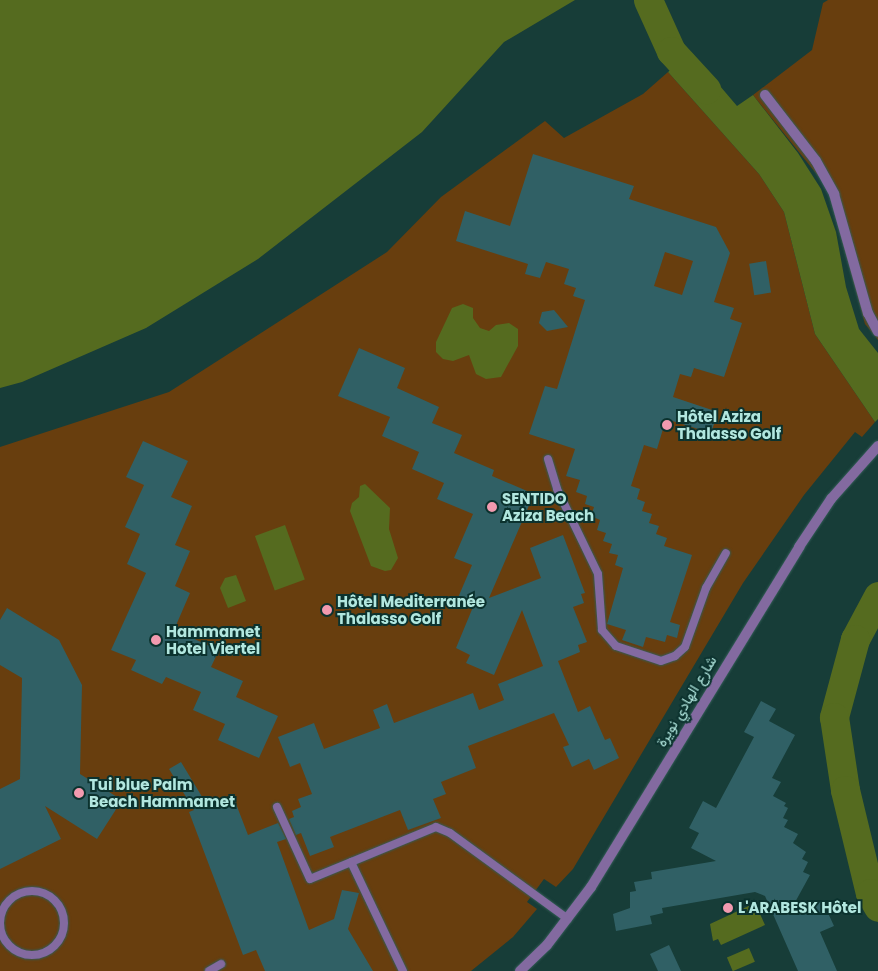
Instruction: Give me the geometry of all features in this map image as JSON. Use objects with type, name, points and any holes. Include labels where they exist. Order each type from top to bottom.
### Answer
[{"type":"street","points":[[765,95],[816,161],[834,194],[868,313],[878,332]]},
{"type":"street","name":"شارع الهادي نويرة","points":[[520,971],[568,919],[591,887],[799,546],[831,499],[878,446]]},
{"type":"lane","points":[[548,459],[557,489],[598,574],[602,630],[616,646],[661,661],[675,656],[685,647],[706,588],[726,553]]},
{"type":"lane","points":[[277,807],[310,878],[436,828],[450,834],[568,919]]},
{"type":"lane","points":[[350,862],[403,971]]},
{"type":"lane","points":[[26,891],[50,896],[59,905],[64,916],[64,929],[60,941],[39,955],[26,955],[14,950],[0,930],[0,917],[5,905],[14,896],[26,891]]},
{"type":"lane","points":[[209,971],[221,964]]},
{"type":"shaded area","points":[[0,0],[575,0],[504,42],[422,132],[258,259],[146,328],[22,382],[0,388]]},
{"type":"shaded area","points":[[828,0],[878,0],[878,340],[865,324],[827,187],[753,95],[812,50],[823,3]]},
{"type":"shaded area","points":[[691,52],[737,106],[753,95],[798,153],[821,189],[836,232],[846,287],[859,329],[878,353],[878,419],[875,422],[815,334],[784,212],[759,174],[668,72]]},
{"type":"shaded area","points":[[668,72],[759,174],[784,212],[815,334],[875,422],[862,437],[855,432],[804,495],[743,583],[573,869],[556,887],[544,879],[527,902],[537,909],[513,937],[471,971],[0,971],[0,447],[169,392],[387,252],[441,197],[545,121],[564,138],[643,94]]},
{"type":"shaded area","points":[[463,304],[473,308],[473,318],[480,328],[489,331],[496,325],[509,323],[518,329],[518,346],[501,377],[486,379],[476,374],[469,355],[453,361],[443,359],[436,352],[436,342],[452,308]]},
{"type":"shaded area","points":[[365,484],[390,508],[389,529],[398,558],[391,570],[385,571],[371,566],[350,511],[352,503],[359,497],[360,486]]},
{"type":"shaded area","points":[[285,525],[305,580],[275,590],[255,536]]},
{"type":"shaded area","points":[[236,575],[246,601],[228,608],[220,588],[225,578]]},
{"type":"shaded area","points":[[755,903],[765,925],[721,945],[718,939],[713,941],[710,924]]},
{"type":"shaded area","points":[[749,948],[755,962],[733,971],[727,957]]},
{"type":"building","points":[[533,154],[634,186],[629,199],[716,227],[730,253],[714,302],[734,308],[730,319],[742,323],[724,377],[694,368],[691,377],[680,374],[673,397],[718,412],[711,433],[666,419],[657,449],[644,445],[631,486],[640,489],[637,499],[645,502],[642,511],[652,514],[649,523],[659,526],[656,534],[667,538],[664,546],[692,555],[670,622],[680,625],[677,638],[667,635],[665,642],[646,637],[643,647],[622,640],[626,630],[607,624],[623,568],[615,565],[618,555],[609,553],[612,544],[603,541],[606,533],[597,530],[600,520],[591,516],[594,507],[585,504],[587,496],[576,492],[580,480],[566,476],[575,449],[529,434],[545,386],[557,389],[585,300],[573,296],[576,288],[564,284],[569,269],[546,262],[540,278],[525,274],[528,264],[456,241],[465,211],[510,226]],"holes":[[[665,252],[693,261],[682,295],[654,286]]]},
{"type":"building","points":[[766,261],[771,293],[754,295],[749,264]]},
{"type":"building","points":[[554,310],[568,327],[547,331],[539,323],[542,312]]},
{"type":"building","points":[[359,348],[405,368],[397,388],[439,407],[432,423],[462,435],[454,453],[494,470],[492,476],[534,494],[489,598],[541,578],[530,548],[563,535],[585,593],[581,594],[584,603],[573,607],[587,642],[578,645],[580,652],[558,661],[578,712],[590,706],[605,740],[610,738],[619,758],[594,770],[589,759],[572,767],[563,747],[569,745],[554,713],[468,746],[476,768],[441,782],[446,794],[433,799],[441,818],[408,830],[400,810],[330,837],[334,847],[310,856],[301,833],[296,835],[289,819],[294,817],[292,811],[301,807],[298,799],[312,794],[300,763],[290,767],[278,737],[314,723],[324,749],[380,728],[373,710],[387,704],[394,723],[473,693],[479,710],[504,700],[498,684],[543,666],[522,610],[494,675],[466,663],[470,655],[456,648],[473,607],[457,600],[472,565],[454,558],[473,514],[437,499],[444,483],[412,469],[419,452],[382,436],[390,417],[338,396]]},
{"type":"building","points":[[143,441],[188,461],[171,497],[192,506],[175,545],[190,551],[175,586],[190,593],[174,630],[219,650],[211,667],[243,681],[236,697],[278,716],[259,758],[218,740],[225,724],[193,710],[201,692],[166,677],[162,684],[131,670],[136,660],[111,650],[146,573],[127,564],[140,534],[125,527],[144,485],[126,477]]},
{"type":"building","points":[[7,608],[59,640],[82,685],[80,774],[122,800],[97,839],[45,806],[61,839],[0,869],[0,789],[20,779],[22,678],[0,665],[0,620]]},
{"type":"building","points":[[761,701],[776,709],[769,721],[795,735],[772,778],[781,782],[773,796],[786,803],[784,806],[788,808],[783,818],[788,820],[784,827],[798,834],[793,843],[806,852],[802,859],[808,862],[803,872],[810,875],[788,915],[822,900],[834,926],[820,932],[837,971],[798,971],[765,896],[755,892],[662,908],[663,913],[650,916],[652,924],[616,931],[613,914],[630,908],[630,892],[636,891],[634,882],[652,879],[651,872],[716,861],[691,848],[699,833],[689,828],[703,801],[716,808],[754,737],[744,732]]},
{"type":"building","points":[[181,762],[207,805],[233,796],[248,835],[278,823],[286,839],[277,842],[309,930],[334,919],[342,890],[359,893],[348,929],[373,971],[265,971],[256,950],[243,955],[189,812],[194,810],[169,769]]},
{"type":"building","points":[[669,945],[681,971],[658,971],[650,954]]},
{"type":"waterway","points":[[648,0],[671,51],[706,89]]},
{"type":"waterway","points":[[878,596],[855,639],[834,717],[845,790],[870,893],[878,907]]},
{"type":"place","name":"Hôtel Aziza Thalasso Golf","points":[[667,425]]},
{"type":"place","name":"SENTIDO Aziza Beach","points":[[492,507]]},
{"type":"place","name":"Hôtel Mediterranée Thalasso Golf","points":[[327,610]]},
{"type":"place","name":"Hammamet Hotel Viertel","points":[[156,640]]},
{"type":"place","name":"Tui blue Palm Beach Hammamet","points":[[79,793]]},
{"type":"place","name":"L'ARABESK Hôtel","points":[[728,908]]}]
